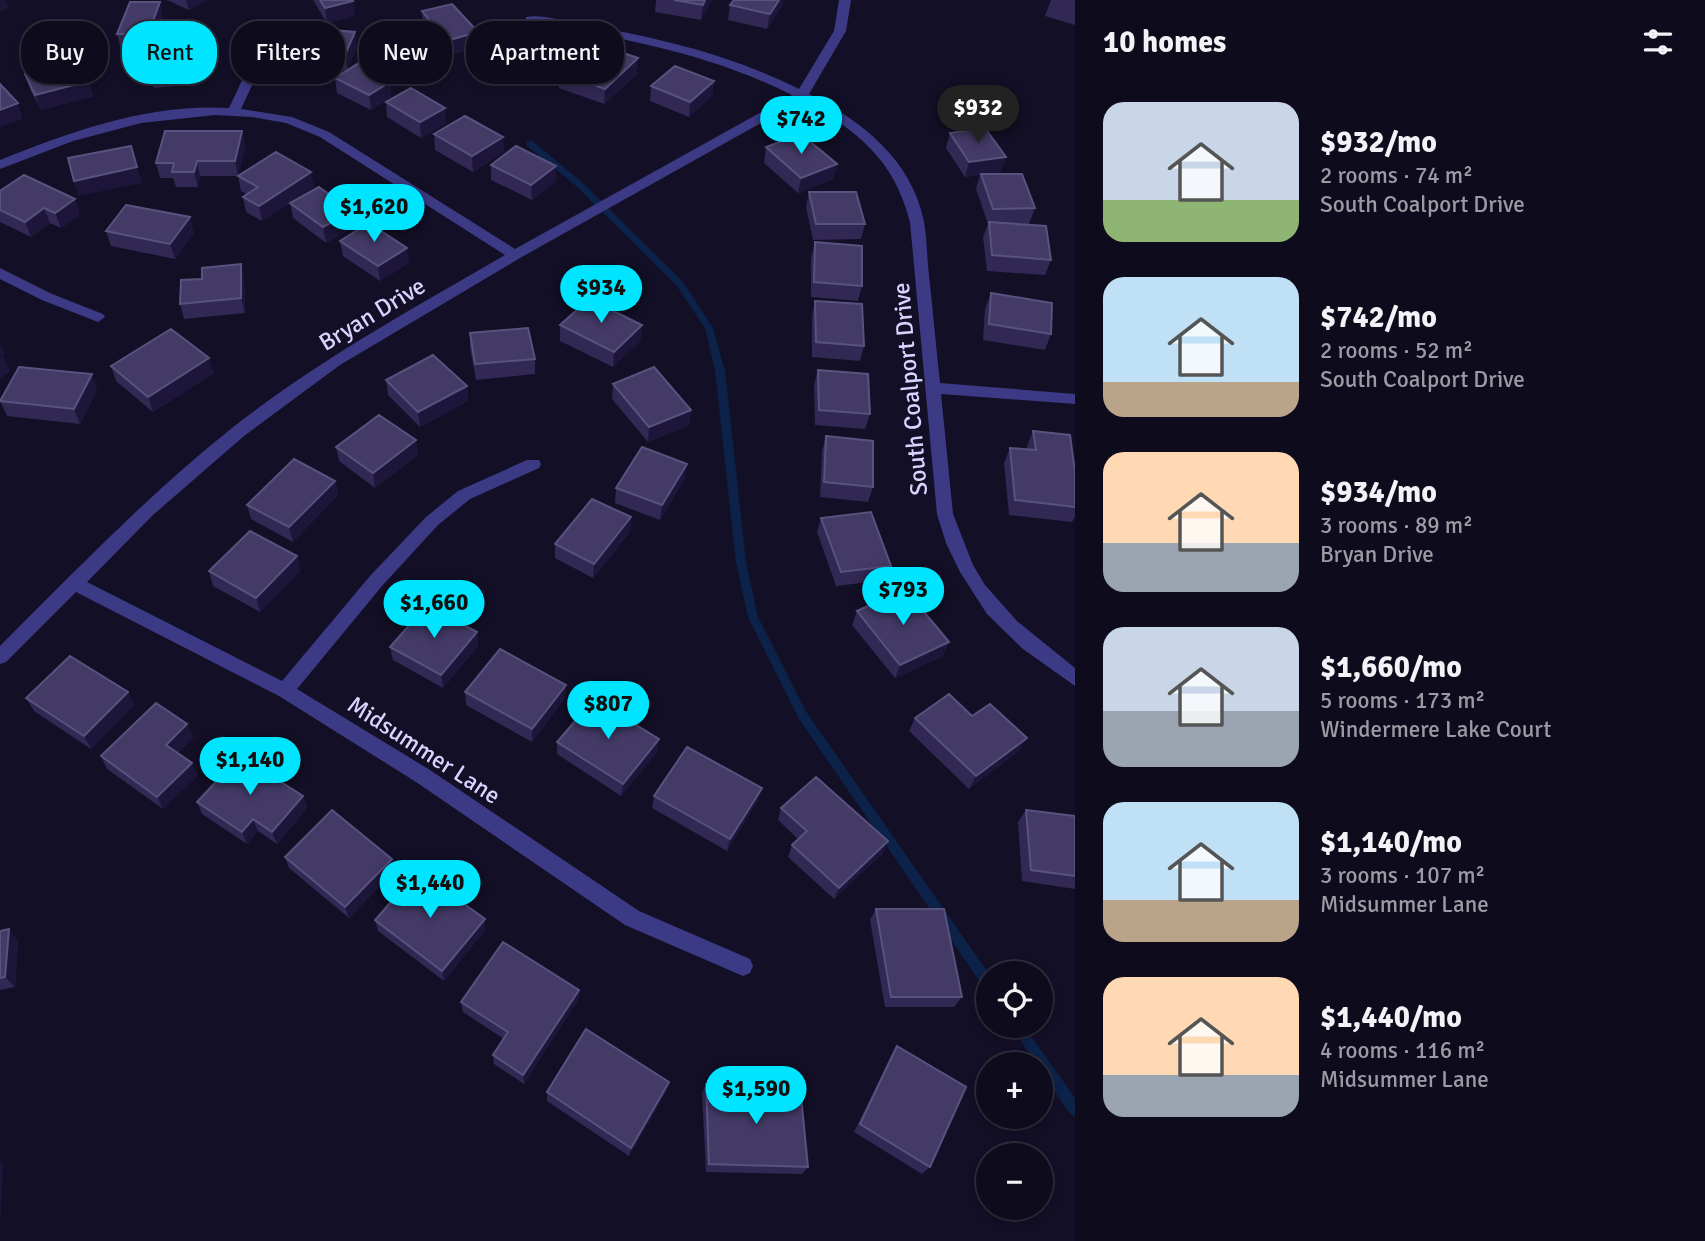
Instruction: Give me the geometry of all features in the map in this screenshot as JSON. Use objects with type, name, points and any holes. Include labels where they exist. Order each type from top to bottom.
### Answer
[{"type":"street","points":[[802,95],[840,31],[845,0]]},
{"type":"street","name":"South Coalport Drive","points":[[530,19],[685,48],[718,59],[802,95],[874,144],[901,176],[912,198],[917,222],[945,514],[963,565],[984,600],[1033,649],[1075,678]]},
{"type":"street","points":[[234,111],[247,84]]},
{"type":"street","name":"Bryan Drive","points":[[0,657],[147,511],[238,432],[335,361],[515,256],[802,95]]},
{"type":"street","points":[[0,165],[78,135],[149,117],[234,111],[287,119],[324,134],[515,256]]},
{"type":"street","points":[[0,273],[47,297],[98,317]]},
{"type":"street","points":[[933,388],[1075,399]]},
{"type":"street","points":[[285,691],[376,581],[432,521],[464,495],[533,464]]},
{"type":"street","name":"Midsummer Lane","points":[[74,583],[285,691],[423,776],[632,918],[743,966]]},
{"type":"building","points":[[320,0],[352,0],[353,1],[325,8]]},
{"type":"building","points":[[674,0],[705,0],[703,5]]},
{"type":"building","points":[[734,0],[779,0],[770,14],[730,5]]},
{"type":"building","points":[[130,2],[160,2],[153,21],[122,21]]},
{"type":"building","points":[[452,4],[468,21],[466,35],[452,39],[452,21],[430,21],[422,11]]},
{"type":"building","points":[[122,22],[122,34],[117,34]]},
{"type":"building","points":[[345,31],[355,32],[345,55]]},
{"type":"building","points":[[624,53],[638,58],[624,71]]},
{"type":"building","points":[[359,63],[359,84],[387,84],[369,95],[345,83],[345,72]]},
{"type":"building","points":[[675,66],[714,81],[690,102],[651,86]]},
{"type":"building","points":[[0,84],[18,103],[0,110]]},
{"type":"building","points":[[30,84],[77,84],[35,95]]},
{"type":"building","points":[[591,84],[610,84],[605,89]]},
{"type":"building","points":[[411,88],[445,108],[420,122],[386,102]]},
{"type":"building","points":[[465,116],[503,137],[472,156],[434,134]]},
{"type":"building","points":[[985,128],[1006,157],[969,162],[950,133]]},
{"type":"building","points":[[165,131],[242,131],[235,161],[197,161],[194,172],[172,172],[174,163],[156,163]]},
{"type":"building","points":[[801,134],[837,164],[801,178],[766,147]]},
{"type":"building","points":[[131,146],[137,167],[74,181],[68,158]]},
{"type":"building","points":[[516,146],[556,166],[531,185],[491,165]]},
{"type":"building","points":[[276,152],[311,172],[259,206],[243,197],[258,187],[238,176]]},
{"type":"building","points":[[981,174],[1022,174],[1035,208],[993,209]]},
{"type":"building","points":[[24,175],[75,199],[55,213],[44,208],[25,222],[0,210],[0,191]]},
{"type":"building","points":[[319,187],[353,211],[323,227],[290,203]]},
{"type":"building","points":[[809,192],[856,192],[865,224],[816,224]]},
{"type":"building","points":[[126,205],[190,217],[170,244],[106,231]]},
{"type":"building","points":[[989,222],[1046,226],[1051,260],[992,255]]},
{"type":"building","points":[[369,223],[407,248],[378,266],[340,241]]},
{"type":"building","points":[[815,242],[862,246],[862,286],[814,282]]},
{"type":"building","points":[[241,264],[241,298],[180,304],[181,280],[202,279],[202,268]]},
{"type":"building","points":[[991,293],[1052,303],[1051,334],[989,324]]},
{"type":"building","points":[[589,299],[642,325],[614,352],[560,325]]},
{"type":"building","points":[[815,301],[862,304],[864,346],[816,342]]},
{"type":"building","points":[[528,328],[535,359],[475,364],[470,333]]},
{"type":"building","points":[[171,329],[209,358],[148,397],[111,366]]},
{"type":"building","points":[[433,355],[467,386],[418,412],[386,380]]},
{"type":"building","points":[[19,367],[92,374],[74,409],[0,401]]},
{"type":"building","points":[[654,367],[691,410],[649,427],[613,384]]},
{"type":"building","points":[[818,370],[868,374],[870,414],[819,410]]},
{"type":"building","points":[[379,415],[416,440],[373,473],[336,447]]},
{"type":"building","points":[[1033,431],[1070,435],[1075,472],[1075,507],[1015,500],[1010,448],[1036,450]]},
{"type":"building","points":[[826,436],[873,441],[873,487],[824,482]]},
{"type":"building","points":[[642,447],[687,464],[662,505],[616,488]]},
{"type":"building","points":[[294,459],[335,481],[289,527],[247,505]]},
{"type":"building","points":[[592,499],[631,517],[594,564],[555,544]]},
{"type":"building","points":[[871,512],[891,566],[841,572],[821,518]]},
{"type":"building","points":[[250,531],[297,556],[256,598],[209,571]]},
{"type":"building","points":[[905,589],[949,642],[900,665],[857,611]]},
{"type":"building","points":[[427,605],[477,632],[441,675],[390,647]]},
{"type":"building","points":[[500,649],[566,685],[532,729],[465,692]]},
{"type":"building","points":[[70,656],[128,692],[84,736],[26,698]]},
{"type":"building","points":[[949,694],[972,716],[990,704],[1027,738],[976,776],[915,718]]},
{"type":"building","points":[[594,699],[659,739],[623,784],[557,742]]},
{"type":"building","points":[[156,703],[187,724],[166,745],[192,763],[157,797],[101,756]]},
{"type":"building","points":[[687,747],[762,788],[730,839],[654,796]]},
{"type":"building","points":[[240,756],[303,796],[272,832],[253,819],[242,832],[197,802]]},
{"type":"building","points":[[816,777],[888,841],[839,888],[792,845],[807,831],[781,808]]},
{"type":"building","points":[[332,810],[392,859],[345,907],[285,857]]},
{"type":"building","points":[[1026,810],[1075,816],[1075,876],[1031,870]]},
{"type":"building","points":[[418,871],[485,919],[442,971],[375,920]]},
{"type":"building","points":[[876,909],[944,909],[962,997],[891,997]]},
{"type":"building","points":[[9,929],[5,977],[0,978],[0,931]]},
{"type":"building","points":[[503,942],[579,990],[523,1075],[493,1055],[508,1032],[461,1002]]},
{"type":"building","points":[[586,1029],[669,1082],[631,1148],[547,1092]]},
{"type":"building","points":[[897,1046],[966,1087],[930,1167],[860,1124]]},
{"type":"building","points":[[706,1084],[800,1086],[808,1167],[709,1164]]},
{"type":"waterway","points":[[529,143],[579,184],[680,284],[709,328],[720,371],[741,562],[753,617],[803,716],[976,966]]},
{"type":"waterway","points":[[1025,1038],[1075,1109]]}]
